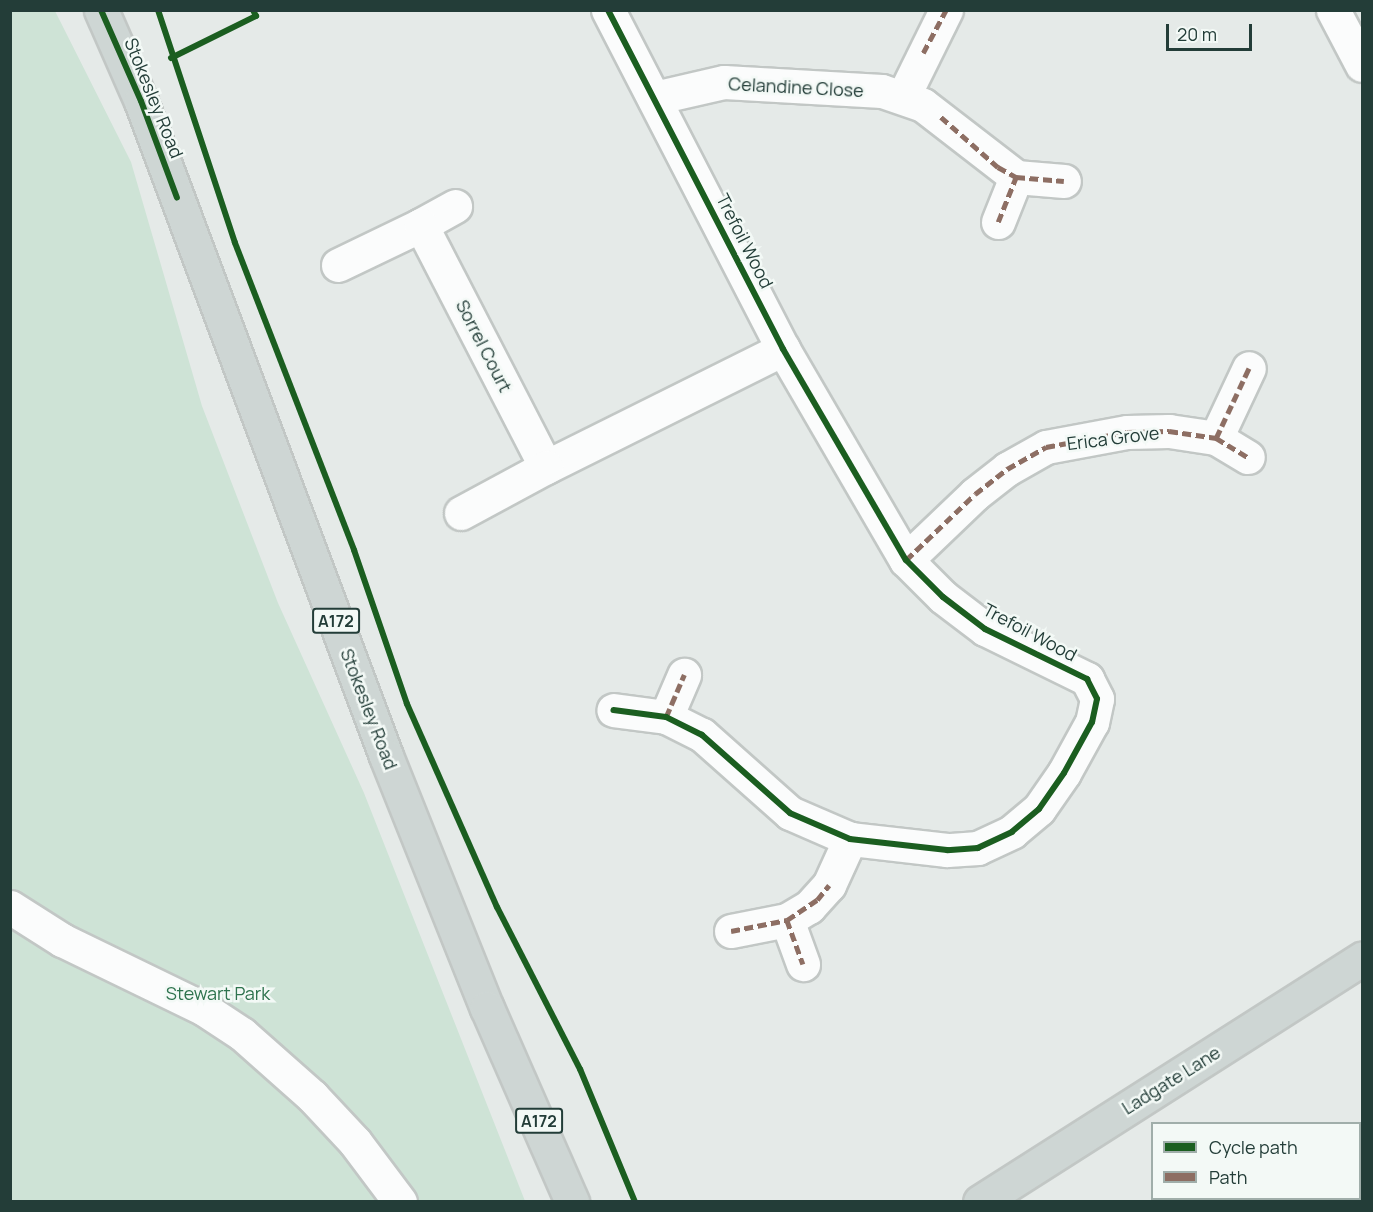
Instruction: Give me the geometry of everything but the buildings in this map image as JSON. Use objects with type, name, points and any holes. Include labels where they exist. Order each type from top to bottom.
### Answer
[{"type":"main road","name":"Stokesley Road","points":[[101,10],[141,101],[386,756],[487,1008],[572,1202]]},
{"type":"main road","name":"Ladgate Lane","points":[[980,1202],[1362,958]]},
{"type":"street","name":"Trefoil Wood","points":[[608,10],[783,350],[906,560],[943,597],[985,629],[1087,679],[1095,690],[1096,711],[1064,773],[1039,809],[1012,832],[978,848],[947,850],[850,839],[790,813],[702,735],[666,717],[613,710]]},
{"type":"street","points":[[903,97],[946,10]]},
{"type":"street","points":[[1333,10],[1362,65]]},
{"type":"street","name":"Celandine Close","points":[[654,98],[724,82],[882,91],[903,97],[941,117],[998,167],[1016,177]]},
{"type":"street","points":[[998,222],[1016,177],[1064,180]]},
{"type":"street","points":[[338,265],[455,206]]},
{"type":"street","name":"Sorrel Court","points":[[421,225],[546,467]]},
{"type":"street","points":[[461,513],[546,467],[783,350]]},
{"type":"street","points":[[1216,438],[1249,368]]},
{"type":"street","name":"Erica Grove","points":[[906,560],[975,494],[1007,469],[1046,447],[1126,432],[1170,431],[1216,438],[1248,457]]},
{"type":"street","points":[[666,717],[684,675]]},
{"type":"street","points":[[731,931],[787,920],[817,900],[829,885],[850,839]]},
{"type":"street","points":[[10,907],[62,940],[204,1009],[242,1034],[326,1112],[400,1202]]},
{"type":"street","points":[[787,920],[803,964]]},
{"type":"green space","name":"Stewart Park","points":[[10,11],[55,11],[131,162],[202,406],[278,603],[364,793],[525,1201],[11,1201]]},
{"type":"marked path","points":[[923,53],[946,10]]},
{"type":"marked path","points":[[941,117],[998,167],[1016,177],[1064,181]]},
{"type":"marked path","points":[[998,222],[1016,177]]},
{"type":"marked path","points":[[1216,438],[1249,368]]},
{"type":"marked path","points":[[906,560],[975,494],[1007,469],[1046,447],[1127,432],[1169,431],[1216,438],[1248,457]]},
{"type":"marked path","points":[[666,717],[684,675]]},
{"type":"marked path","points":[[731,931],[787,920],[817,900],[829,885]]},
{"type":"marked path","points":[[787,920],[803,964]]},
{"type":"cycle path","points":[[101,10],[141,101],[177,198]]},
{"type":"cycle path","points":[[158,10],[235,243],[354,550],[407,704],[497,907],[580,1069],[635,1202]]},
{"type":"cycle path","points":[[171,58],[256,16],[253,10]]},
{"type":"cycle path","points":[[608,10],[783,349],[906,560],[943,597],[985,629],[1087,679],[1097,699],[1092,722],[1064,773],[1039,809],[1012,832],[978,848],[947,850],[850,839],[790,813],[702,735],[666,717],[613,710]]}]
